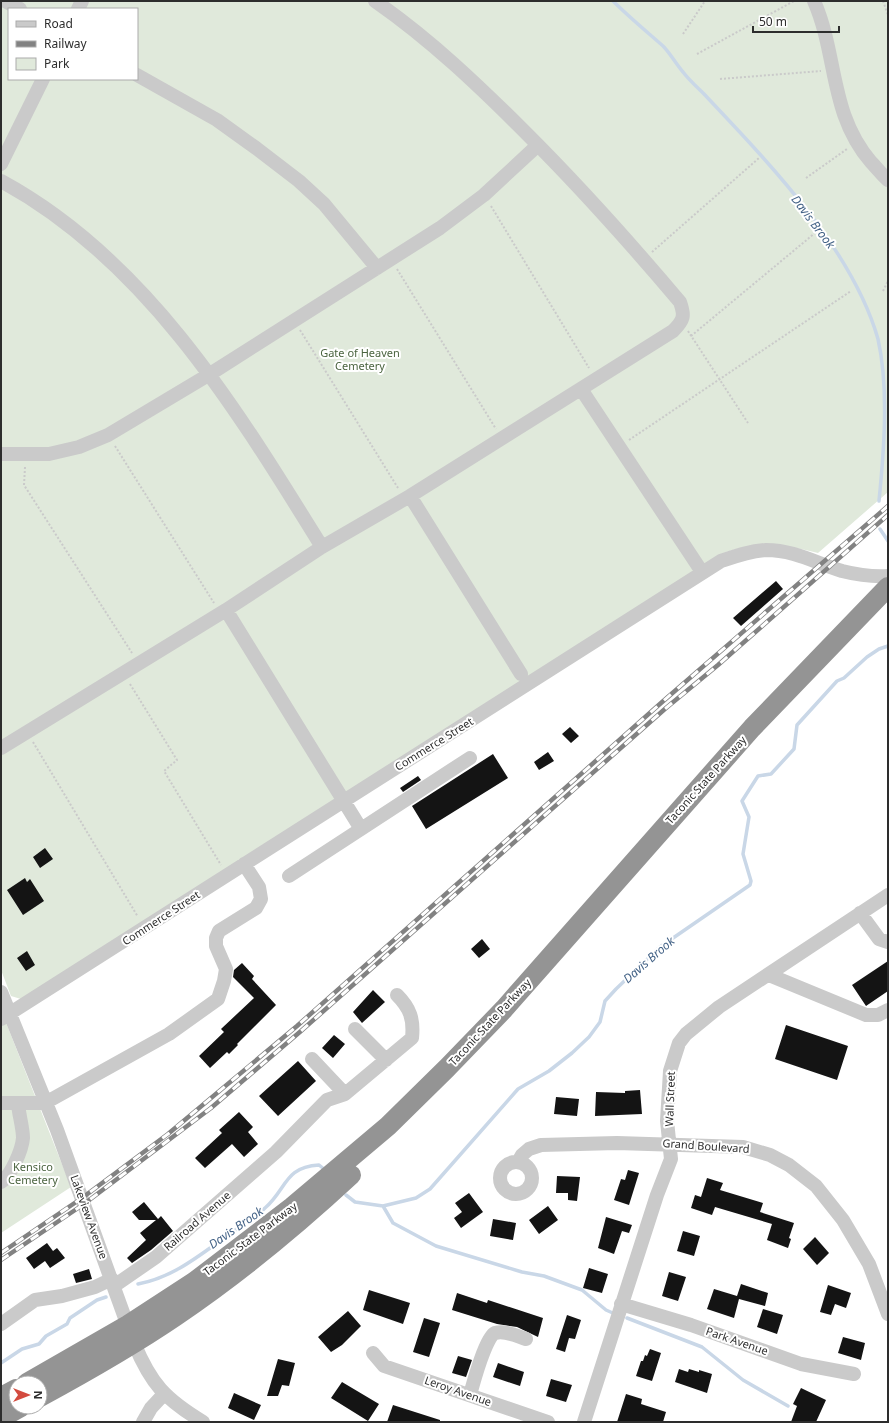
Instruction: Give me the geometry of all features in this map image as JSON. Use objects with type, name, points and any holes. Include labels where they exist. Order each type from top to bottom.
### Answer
[{"type":"highway","name":"Taconic State Parkway","points":[[48,1391],[131,1334],[194,1282],[292,1207],[356,1154],[418,1097],[504,1009],[752,728],[888,587]]},
{"type":"highway","name":"Taconic State Parkway","points":[[44,1375],[182,1312],[243,1267],[338,1187],[430,1102],[517,1013],[765,732],[888,605]]},
{"type":"street","points":[[6,1],[18,8]]},
{"type":"street","points":[[1,748],[223,611],[322,547],[407,497],[582,389],[595,379],[673,331],[682,322],[683,311],[680,302],[580,187],[460,68],[427,40],[375,1]]},
{"type":"street","points":[[814,1],[829,47],[832,70],[839,99],[856,142],[888,180]]},
{"type":"street","points":[[138,76],[222,124],[299,181],[324,204],[377,268]]},
{"type":"street","points":[[1,164],[43,80]]},
{"type":"street","points":[[1,454],[49,454],[79,447],[108,435],[210,374],[440,228],[484,195],[538,145]]},
{"type":"street","points":[[1,181],[47,208],[95,247],[131,282],[210,374],[271,465],[322,547]]},
{"type":"street","points":[[582,389],[702,572]]},
{"type":"street","points":[[407,497],[521,674]]},
{"type":"street","name":"Commerce Street","points":[[5,1016],[721,561],[741,554],[766,550],[800,555],[857,574],[888,576]]},
{"type":"street","points":[[223,611],[361,829]]},
{"type":"street","points":[[289,876],[470,758]]},
{"type":"street","points":[[1,1104],[45,1103],[169,1034],[218,999],[226,969],[216,946],[216,938],[219,931],[256,908],[261,899],[259,887],[244,864]]},
{"type":"street","name":"Wall Street","points":[[584,1422],[657,1195],[671,1159],[671,1144],[667,1121],[670,1071],[679,1043],[686,1034],[719,1007],[860,913],[887,899]]},
{"type":"street","points":[[860,913],[879,939],[888,942]]},
{"type":"street","points":[[769,975],[866,1015],[878,1015],[888,1010]]},
{"type":"street","name":"Lakeview Avenue","points":[[1,992],[5,1016],[57,1130],[131,1334],[147,1371],[164,1394],[179,1407],[203,1422]]},
{"type":"street","name":"Railroad Avenue","points":[[1,1324],[35,1300],[62,1296],[113,1283],[156,1257],[276,1152],[327,1100],[345,1094],[412,1038],[413,1028],[408,1007],[397,995]]},
{"type":"street","points":[[355,1029],[386,1060]]},
{"type":"street","points":[[312,1060],[345,1094]]},
{"type":"street","points":[[1,1182],[12,1168],[20,1151],[23,1138],[18,1104]]},
{"type":"street","name":"Grand Boulevard","points":[[518,1162],[522,1155],[529,1149],[541,1145],[617,1143],[671,1144],[743,1147],[757,1150],[788,1165],[816,1186],[842,1220],[869,1264],[888,1314]]},
{"type":"street","name":"Park Avenue","points":[[621,1304],[691,1325],[801,1364],[854,1374]]},
{"type":"street","points":[[470,1395],[487,1343],[492,1335],[496,1332],[506,1333],[526,1339]]},
{"type":"street","name":"Leroy Avenue","points":[[374,1353],[384,1366],[548,1422]]},
{"type":"street","points":[[143,1422],[151,1408],[164,1394]]},
{"type":"path","points":[[683,34],[705,1]]},
{"type":"path","points":[[698,54],[794,1]]},
{"type":"path","points":[[883,1],[888,15]]},
{"type":"path","points":[[720,79],[832,70]]},
{"type":"path","points":[[806,178],[856,142]]},
{"type":"path","points":[[644,259],[759,158]]},
{"type":"path","points":[[484,195],[595,379]]},
{"type":"path","points":[[691,336],[815,232]]},
{"type":"path","points":[[391,260],[502,438]]},
{"type":"path","points":[[883,291],[888,281]]},
{"type":"path","points":[[620,446],[851,291]]},
{"type":"path","points":[[294,321],[407,497]]},
{"type":"path","points":[[682,322],[748,423]]},
{"type":"path","points":[[108,435],[223,611]]},
{"type":"path","points":[[25,455],[24,485],[138,663]]},
{"type":"path","points":[[123,672],[177,760],[164,771],[227,875]]},
{"type":"path","points":[[28,732],[145,928]]},
{"type":"green space","name":"Gate of Heaven Cemetery","points":[[1,1],[888,1],[888,492],[818,553],[772,545],[750,546],[726,552],[21,999],[11,996],[1,970]]},
{"type":"green space","name":"Kensico Cemetery","points":[[1,1010],[71,1187],[1,1233]]},
{"type":"building","points":[[776,581],[783,589],[741,626],[733,618]]},
{"type":"building","points":[[570,727],[579,736],[571,743],[562,734]]},
{"type":"building","points":[[548,752],[554,761],[539,770],[534,762]]},
{"type":"building","points":[[493,754],[508,778],[426,829],[412,806]]},
{"type":"building","points":[[418,776],[421,780],[403,792],[400,788]]},
{"type":"building","points":[[45,848],[53,859],[40,868],[33,857]]},
{"type":"building","points":[[25,878],[27,882],[30,879],[44,901],[23,915],[7,890]]},
{"type":"building","points":[[482,939],[490,949],[479,958],[471,949]]},
{"type":"building","points":[[27,951],[35,965],[26,971],[17,958]]},
{"type":"building","points":[[888,961],[888,991],[866,1006],[852,985]]},
{"type":"building","points":[[242,963],[254,976],[252,979],[276,1005],[229,1054],[227,1052],[210,1068],[199,1056],[224,1032],[221,1029],[254,998],[233,977],[234,970]]},
{"type":"building","points":[[373,990],[385,1002],[362,1023],[353,1012]]},
{"type":"building","points":[[786,1025],[848,1046],[837,1080],[775,1059]]},
{"type":"building","points":[[334,1035],[345,1044],[333,1058],[322,1048]]},
{"type":"building","points":[[298,1061],[316,1081],[278,1116],[259,1096]]},
{"type":"building","points":[[640,1090],[642,1114],[595,1116],[596,1092],[625,1093],[625,1091]]},
{"type":"building","points":[[556,1097],[579,1099],[577,1116],[554,1114]]},
{"type":"building","points":[[239,1112],[253,1127],[248,1132],[258,1144],[244,1157],[232,1144],[205,1168],[195,1158],[222,1133],[219,1130]]},
{"type":"building","points":[[628,1170],[639,1173],[629,1205],[614,1200],[621,1179],[625,1180]]},
{"type":"building","points":[[557,1176],[580,1177],[577,1201],[568,1200],[568,1193],[556,1193]]},
{"type":"building","points":[[707,1178],[723,1183],[720,1190],[763,1203],[760,1212],[794,1223],[789,1238],[791,1239],[788,1248],[767,1240],[772,1224],[715,1207],[712,1215],[691,1208],[695,1195],[701,1197]]},
{"type":"building","points":[[469,1193],[483,1212],[461,1228],[454,1218],[462,1212],[455,1203]]},
{"type":"building","points":[[144,1202],[158,1219],[161,1216],[173,1231],[151,1250],[132,1263],[127,1258],[146,1240],[140,1233],[156,1220],[139,1220],[132,1212]]},
{"type":"building","points":[[548,1206],[558,1220],[539,1234],[529,1220]]},
{"type":"building","points":[[606,1217],[632,1225],[629,1233],[622,1231],[614,1254],[598,1248]]},
{"type":"building","points":[[493,1219],[516,1223],[513,1240],[490,1236]]},
{"type":"building","points":[[683,1231],[700,1236],[694,1256],[677,1251]]},
{"type":"building","points":[[815,1237],[829,1253],[817,1265],[803,1249]]},
{"type":"building","points":[[47,1243],[53,1251],[57,1248],[65,1258],[50,1268],[45,1261],[34,1269],[26,1258]]},
{"type":"building","points":[[589,1268],[608,1274],[602,1293],[583,1288]]},
{"type":"building","points":[[89,1269],[92,1279],[76,1283],[73,1274]]},
{"type":"building","points":[[669,1272],[686,1277],[678,1301],[662,1296]]},
{"type":"building","points":[[741,1284],[768,1293],[765,1306],[739,1299],[734,1318],[707,1309],[714,1289],[737,1296]]},
{"type":"building","points":[[828,1285],[851,1293],[846,1308],[835,1304],[831,1315],[820,1312]]},
{"type":"building","points":[[369,1290],[410,1303],[403,1324],[363,1310]]},
{"type":"building","points":[[457,1293],[487,1303],[488,1300],[543,1318],[538,1337],[517,1327],[497,1324],[452,1310]]},
{"type":"building","points":[[763,1309],[783,1315],[777,1334],[757,1327]]},
{"type":"building","points":[[348,1311],[361,1326],[342,1345],[331,1352],[318,1337]]},
{"type":"building","points":[[567,1315],[581,1320],[575,1339],[569,1338],[565,1352],[556,1349]]},
{"type":"building","points":[[424,1318],[440,1323],[429,1357],[413,1352]]},
{"type":"building","points":[[843,1337],[865,1343],[861,1360],[838,1353]]},
{"type":"building","points":[[650,1349],[661,1353],[652,1381],[636,1376],[641,1361],[643,1361],[645,1355],[647,1356]]},
{"type":"building","points":[[458,1356],[472,1360],[466,1377],[452,1373]]},
{"type":"building","points":[[278,1359],[295,1363],[289,1386],[282,1385],[278,1396],[267,1396]]},
{"type":"building","points":[[498,1363],[524,1372],[520,1386],[493,1377]]},
{"type":"building","points":[[679,1369],[688,1372],[689,1369],[699,1372],[699,1370],[712,1374],[707,1393],[675,1382]]},
{"type":"building","points":[[551,1379],[572,1385],[566,1402],[546,1396]]},
{"type":"building","points":[[342,1382],[379,1404],[368,1421],[331,1398]]},
{"type":"building","points":[[801,1388],[826,1400],[816,1422],[791,1422],[797,1406],[793,1404]]},
{"type":"building","points":[[234,1393],[261,1405],[254,1420],[228,1408]]},
{"type":"building","points":[[626,1394],[642,1399],[641,1404],[666,1412],[663,1422],[617,1422]]},
{"type":"building","points":[[393,1405],[440,1420],[440,1422],[387,1422]]},
{"type":"waterway","name":"Davis Brook","points":[[613,1],[663,46],[688,78],[780,177],[828,239],[849,272],[866,305],[878,339],[884,378],[884,420],[879,501]]},
{"type":"waterway","name":"Davis Brook","points":[[880,529],[888,541]]},
{"type":"waterway","name":"Davis Brook","points":[[346,1195],[355,1202],[383,1206],[416,1198],[430,1189],[518,1089],[549,1071],[589,1037],[600,1022],[605,1001],[660,947],[750,885],[751,881],[743,854],[749,817],[742,801],[758,776],[771,774],[794,749],[797,725],[837,681],[844,678],[867,657],[879,649],[888,646]]},
{"type":"waterway","name":"Davis Brook","points":[[138,1284],[164,1276],[187,1264],[253,1218],[272,1201],[292,1174],[299,1170],[319,1165],[324,1169]]},
{"type":"waterway","points":[[383,1206],[393,1223],[436,1246],[522,1272],[544,1276],[582,1290],[606,1310],[615,1314]]},
{"type":"waterway","name":"Davis Brook","points":[[1,1363],[22,1349],[39,1344],[46,1336],[67,1324],[70,1318],[97,1300],[106,1297]]},
{"type":"waterway","points":[[627,1318],[702,1347],[743,1380],[788,1406]]},
{"type":"railway","points":[[1,1253],[82,1198],[168,1134],[297,1026],[661,703],[888,506]]},
{"type":"railway","points":[[1,1260],[84,1204],[211,1108],[301,1031],[666,708],[718,665],[888,515]]}]
